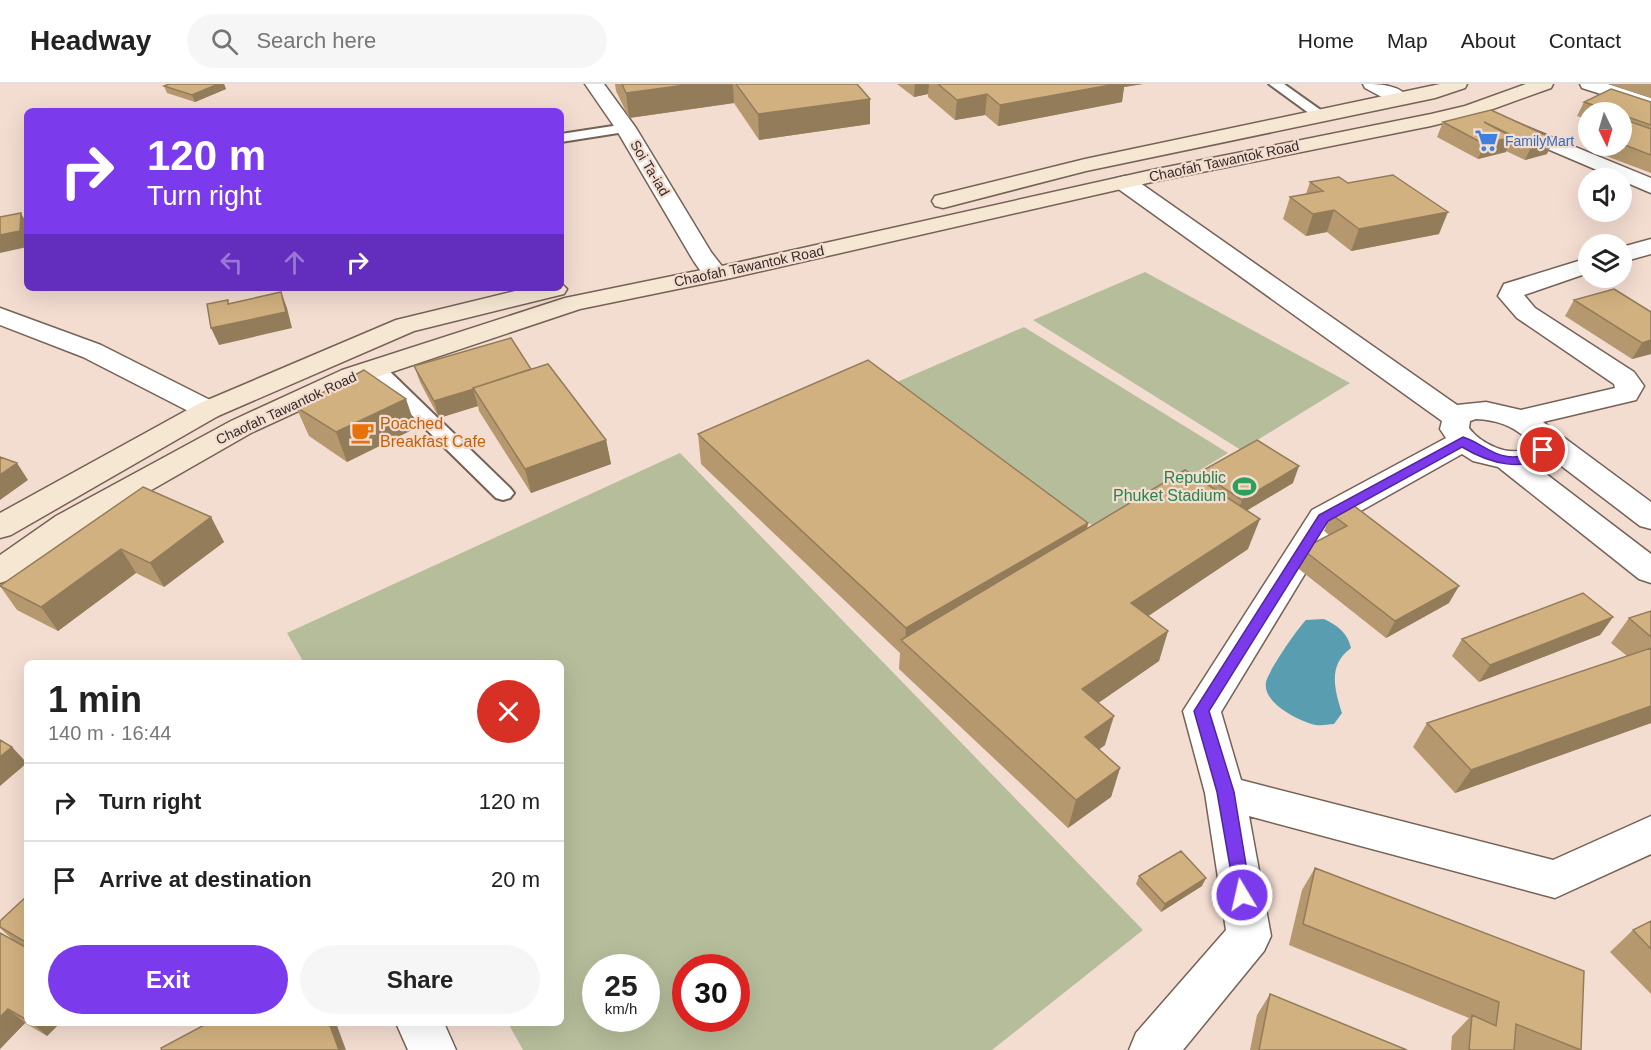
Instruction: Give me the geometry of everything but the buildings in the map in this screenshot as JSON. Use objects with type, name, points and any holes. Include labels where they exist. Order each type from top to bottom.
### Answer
[{"type":"main road","name":"Chaofah Tawantok Road","points":[[780,239],[921,207],[1085,165],[1435,92],[1458,84]]},
{"type":"main road","name":"Chaofah Tawantok Road","points":[[564,287],[1125,183],[1472,110],[1544,84]]},
{"type":"main road","name":"Chaofah Tawantok Road","points":[[0,571],[67,524],[241,427],[352,376],[697,261]]},
{"type":"main road","name":"Chaofah Tawantok Road","points":[[0,527],[207,410],[405,324],[547,291]]},
{"type":"street","name":"Soi Ta-iad","points":[[594,84],[626,128],[697,261]]},
{"type":"street","points":[[1372,84],[1400,99]]},
{"type":"street","points":[[1589,84],[1651,104]]},
{"type":"street","points":[[1472,110],[1651,186]]},
{"type":"street","points":[[1152,176],[1465,423],[1483,454],[1508,460],[1531,459],[1543,450],[1530,427]]},
{"type":"street","points":[[1125,183],[1465,423]]},
{"type":"street","points":[[1632,252],[1651,246]]},
{"type":"street","points":[[1530,427],[1626,394],[1630,386],[1624,378],[1526,313],[1511,296],[1513,289],[1578,268]]},
{"type":"street","points":[[0,316],[92,351],[207,410]]},
{"type":"street","points":[[1154,1050],[1249,936],[1226,792],[1202,711],[1323,518],[1465,423],[1498,411],[1530,427],[1651,518]]},
{"type":"street","points":[[1508,460],[1651,571]]},
{"type":"street","points":[[1226,792],[1555,879],[1651,834]]},
{"type":"street","points":[[420,1026],[432,1050]]},
{"type":"lane","points":[[1275,84],[1322,116]]},
{"type":"lane","points":[[564,138],[626,128]]},
{"type":"lane","points":[[375,368],[503,493]]},
{"type":"green space","points":[[1145,272],[1350,383],[1241,450],[1033,320]]},
{"type":"green space","points":[[1024,327],[1228,453],[1100,531],[897,382]]},
{"type":"green space","points":[[680,453],[1143,930],[992,1050],[523,1050],[510,1026],[564,1026],[564,660],[302,660],[287,633]]},
{"type":"water","points":[[1324,619],[1341,630],[1351,648],[1336,669],[1335,686],[1342,713],[1334,724],[1318,725],[1283,710],[1270,697],[1266,690],[1266,682],[1284,650],[1306,620]]},
{"type":"place","name":"FamilyMart","points":[[1487,141]]},
{"type":"place","name":"Poached Breakfast Cafe","points":[[362,432]]},
{"type":"place","name":"Republic Phuket Stadium","points":[[1244,486]]},
{"type":"route","points":[[1242,895],[1226,792],[1202,711],[1323,518],[1463,441],[1483,454],[1508,460],[1531,459],[1543,450]]}]
